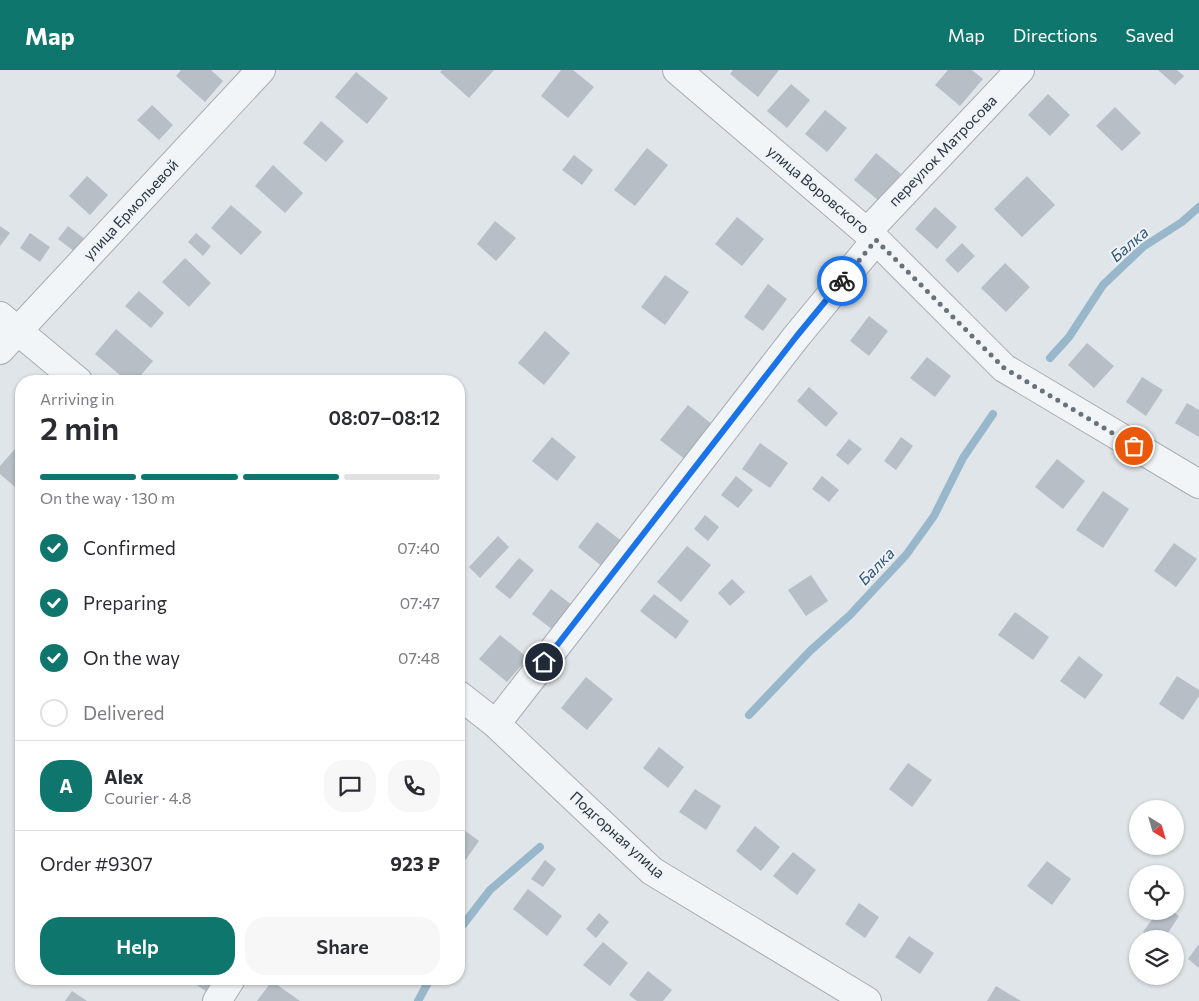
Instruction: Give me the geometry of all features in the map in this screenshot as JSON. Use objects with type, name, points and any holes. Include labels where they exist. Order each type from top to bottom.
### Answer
[{"type":"street","name":"улица Ермольевой","points":[[6,333],[261,70]]},
{"type":"street","name":"улица Воровского","points":[[677,70],[872,236],[1004,368],[1199,484]]},
{"type":"street","name":"переулок Матросова","points":[[496,724],[872,236],[1020,70]]},
{"type":"street","points":[[6,333],[69,375]]},
{"type":"street","name":"Подгорная улица","points":[[465,701],[496,724],[652,872],[867,1001]]},
{"type":"street","points":[[217,1001],[227,985]]},
{"type":"building","points":[[181,70],[211,70],[223,81],[205,102],[176,76]]},
{"type":"building","points":[[442,70],[494,70],[469,98],[440,72]]},
{"type":"building","points":[[561,70],[573,70],[594,87],[568,118],[541,96]]},
{"type":"building","points":[[733,70],[779,70],[758,97],[730,74]]},
{"type":"building","points":[[948,70],[972,70],[983,79],[960,106],[935,85]]},
{"type":"building","points":[[1158,70],[1177,70],[1184,76],[1175,85]]},
{"type":"building","points":[[356,72],[388,98],[367,124],[335,97]]},
{"type":"building","points":[[791,84],[810,100],[787,128],[767,111]]},
{"type":"building","points":[[1048,94],[1070,115],[1050,136],[1028,115]]},
{"type":"building","points":[[152,105],[173,125],[159,140],[137,120]]},
{"type":"building","points":[[1115,107],[1141,133],[1122,151],[1096,126]]},
{"type":"building","points":[[825,110],[847,128],[827,152],[805,134]]},
{"type":"building","points":[[321,121],[344,141],[326,162],[303,143]]},
{"type":"building","points":[[647,148],[668,165],[635,206],[614,190]]},
{"type":"building","points":[[876,153],[901,174],[879,201],[854,180]]},
{"type":"building","points":[[574,155],[593,170],[582,185],[562,170]]},
{"type":"building","points":[[273,165],[303,193],[285,213],[255,186]]},
{"type":"building","points":[[87,176],[108,195],[90,215],[69,196]]},
{"type":"building","points":[[1027,176],[1055,205],[1022,237],[994,209]]},
{"type":"building","points":[[231,205],[262,232],[241,255],[211,228]]},
{"type":"building","points":[[935,207],[957,227],[937,249],[915,229]]},
{"type":"building","points":[[737,217],[764,239],[742,266],[715,244]]},
{"type":"building","points":[[495,221],[516,238],[496,261],[477,244]]},
{"type":"building","points":[[0,226],[10,233],[0,246]]},
{"type":"building","points":[[68,226],[86,240],[75,252],[58,239]]},
{"type":"building","points":[[30,233],[50,247],[40,262],[20,248]]},
{"type":"building","points":[[196,233],[211,246],[203,256],[188,242]]},
{"type":"building","points":[[962,243],[975,256],[958,273],[945,260]]},
{"type":"building","points":[[185,258],[211,283],[189,307],[162,282]]},
{"type":"building","points":[[1005,263],[1030,287],[1006,312],[981,288]]},
{"type":"building","points":[[665,275],[689,292],[665,325],[641,307]]},
{"type":"building","points":[[768,284],[787,299],[763,331],[744,317]]},
{"type":"building","points":[[139,291],[164,313],[151,328],[125,306]]},
{"type":"building","points":[[869,316],[888,331],[869,356],[850,341]]},
{"type":"building","points":[[116,329],[153,361],[141,375],[120,375],[95,354]]},
{"type":"building","points":[[545,331],[570,353],[544,385],[518,363]]},
{"type":"building","points":[[1087,343],[1114,366],[1094,388],[1068,365]]},
{"type":"building","points":[[927,357],[951,376],[935,397],[910,378]]},
{"type":"building","points":[[1142,377],[1163,390],[1146,416],[1126,402]]},
{"type":"building","points":[[809,387],[838,413],[826,427],[797,401]]},
{"type":"building","points":[[1187,403],[1199,410],[1199,437],[1175,423]]},
{"type":"building","points":[[688,405],[717,428],[690,463],[660,440]]},
{"type":"building","points":[[552,437],[576,457],[557,481],[532,461]]},
{"type":"building","points":[[901,437],[913,446],[896,470],[884,461]]},
{"type":"building","points":[[849,439],[862,449],[848,465],[836,455]]},
{"type":"building","points":[[760,443],[788,463],[770,488],[742,469]]},
{"type":"building","points":[[15,449],[15,487],[0,474],[0,466]]},
{"type":"building","points":[[1057,459],[1085,481],[1063,509],[1035,487]]},
{"type":"building","points":[[736,476],[753,490],[738,508],[721,495]]},
{"type":"building","points":[[822,476],[839,490],[829,502],[812,489]]},
{"type":"building","points":[[1103,491],[1129,509],[1103,548],[1076,530]]},
{"type":"building","points":[[705,515],[719,527],[708,541],[694,529]]},
{"type":"building","points":[[597,522],[628,546],[609,572],[578,547]]},
{"type":"building","points":[[498,536],[509,547],[480,578],[469,567]]},
{"type":"building","points":[[1174,543],[1197,559],[1176,587],[1154,571]]},
{"type":"building","points":[[687,546],[711,565],[681,602],[657,582]]},
{"type":"building","points":[[519,558],[534,570],[510,599],[495,587]]},
{"type":"building","points":[[811,575],[828,601],[806,616],[788,590]]},
{"type":"building","points":[[732,579],[745,592],[730,606],[718,593]]},
{"type":"building","points":[[551,589],[576,608],[557,633],[532,614]]},
{"type":"building","points":[[654,594],[689,621],[676,639],[640,611]]},
{"type":"building","points":[[1015,612],[1049,637],[1033,660],[998,635]]},
{"type":"building","points":[[500,635],[528,658],[507,682],[479,659]]},
{"type":"building","points":[[1079,656],[1103,675],[1085,699],[1060,681]]},
{"type":"building","points":[[1177,676],[1199,690],[1199,696],[1183,720],[1159,704]]},
{"type":"building","points":[[586,677],[613,699],[587,730],[561,708]]},
{"type":"building","points":[[659,747],[684,767],[668,788],[643,768]]},
{"type":"building","points":[[908,763],[932,780],[912,807],[889,789]]},
{"type":"building","points":[[695,789],[721,806],[706,830],[679,812]]},
{"type":"building","points":[[755,826],[780,847],[761,871],[736,851]]},
{"type":"building","points":[[465,830],[479,841],[465,861]]},
{"type":"building","points":[[793,852],[816,870],[797,895],[773,876]]},
{"type":"building","points":[[545,860],[556,869],[543,887],[531,879]]},
{"type":"building","points":[[1047,861],[1071,879],[1052,905],[1027,886]]},
{"type":"building","points":[[528,889],[562,916],[547,936],[513,909]]},
{"type":"building","points":[[859,903],[879,917],[865,938],[845,924]]},
{"type":"building","points":[[599,913],[609,922],[596,938],[586,929]]},
{"type":"building","points":[[1152,920],[1176,920],[1170,930],[1144,930]]},
{"type":"building","points":[[909,936],[934,953],[920,974],[895,957]]},
{"type":"building","points":[[603,942],[628,963],[610,986],[583,965]]},
{"type":"building","points":[[1199,944],[1199,968],[1188,959]]},
{"type":"building","points":[[648,971],[672,990],[663,1001],[637,1001],[629,995]]},
{"type":"building","points":[[196,985],[215,985],[209,993]]},
{"type":"building","points":[[269,985],[278,985],[300,1001],[257,1001]]},
{"type":"building","points":[[996,986],[1021,1001],[987,1001]]},
{"type":"building","points":[[72,991],[87,1001],[65,1001]]},
{"type":"waterway","name":"Балка","points":[[1050,358],[1069,337],[1103,285],[1143,247],[1182,222],[1199,207]]},
{"type":"waterway","name":"Балка","points":[[749,715],[810,651],[850,615],[906,555],[934,516],[963,458],[993,414]]},
{"type":"waterway","points":[[465,922],[490,890],[540,847]]},
{"type":"waterway","points":[[418,1001],[427,985]]},
{"type":"way so far","points":[[842,281],[876,240],[1004,368],[1134,446]]},
{"type":"route","points":[[544,662],[796,337],[842,281]]}]
